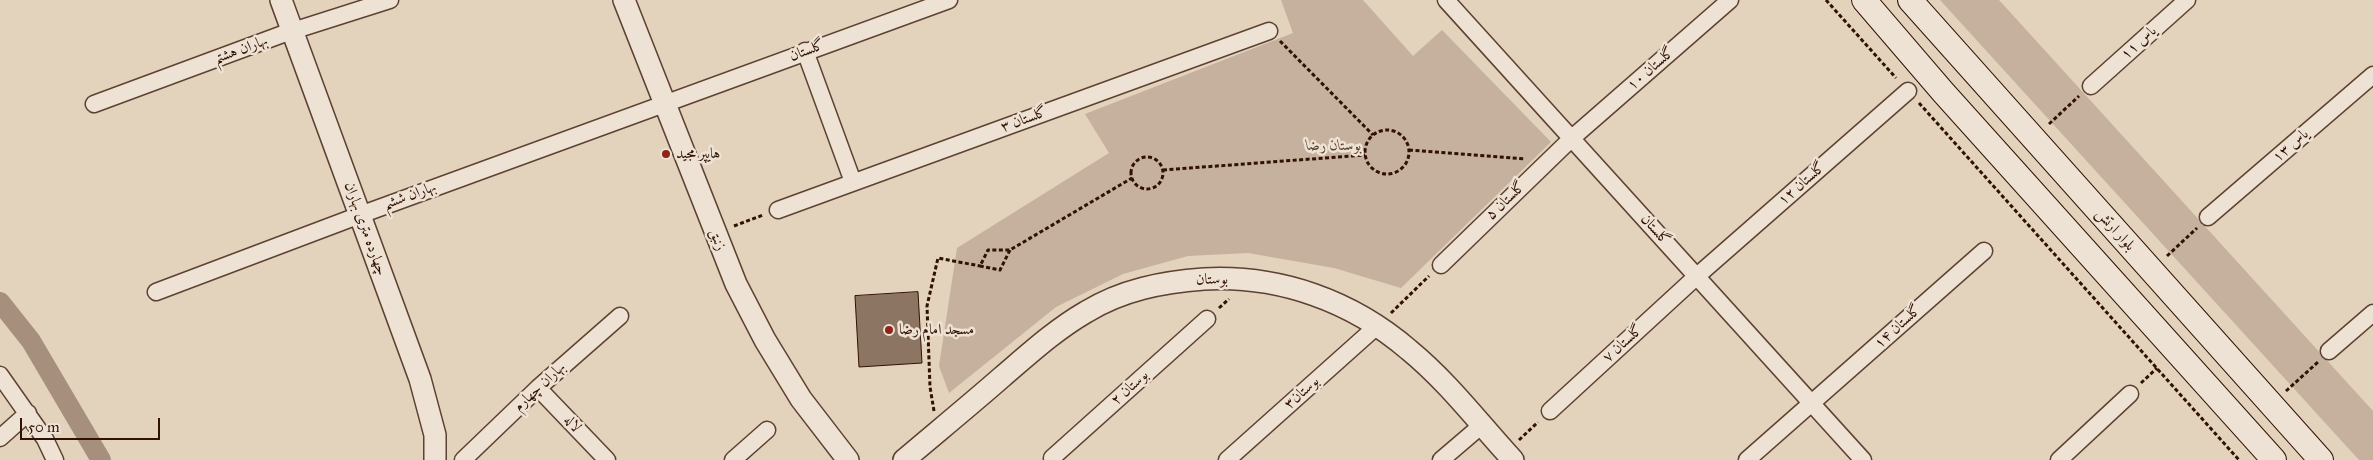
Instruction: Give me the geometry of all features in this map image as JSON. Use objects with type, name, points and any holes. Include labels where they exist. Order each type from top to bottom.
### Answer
[{"type":"main road","points":[[1864,0],[1925,71],[2274,460]]},
{"type":"main road","name":"بلوار ارتش","points":[[1910,0],[2321,460]]},
{"type":"main road","points":[[1925,71],[1951,47]]},
{"type":"street","name":"چهارده متری بهاران","points":[[281,0],[430,411],[435,435],[435,460]]},
{"type":"street","name":"بهاران هشتم","points":[[94,104],[292,31],[390,0]]},
{"type":"street","name":"زنبق","points":[[624,0],[736,284],[765,340],[801,399],[848,460]]},
{"type":"street","name":"گلستان","points":[[665,104],[805,51],[949,0]]},
{"type":"street","name":"گلستان ۱۰","points":[[1572,138],[1730,0]]},
{"type":"street","name":"یاس ۱۱","points":[[2091,86],[2187,0]]},
{"type":"street","name":"گلستان","points":[[1454,3],[1572,138],[1863,460]]},
{"type":"street","name":"گلستان ۳","points":[[778,210],[1269,31]]},
{"type":"street","points":[[805,51],[853,182]]},
{"type":"street","name":"یاس ۱۳","points":[[2208,217],[2373,75]]},
{"type":"street","name":"گلستان ۱۲","points":[[1697,276],[1908,91]]},
{"type":"street","name":"بهاران ششم","points":[[156,292],[360,215],[665,104]]},
{"type":"street","name":"گلستان ۵","points":[[1441,265],[1572,138]]},
{"type":"street","name":"گلستان ۱۴","points":[[1747,460],[1984,251]]},
{"type":"street","name":"گلستان ۷","points":[[1550,411],[1697,276]]},
{"type":"street","name":"بوستان","points":[[904,460],[1050,336],[1085,312],[1129,292],[1169,282],[1217,279],[1250,280],[1282,284],[1344,307],[1377,326],[1410,350],[1509,456]]},
{"type":"street","points":[[2329,351],[2373,313]]},
{"type":"street","name":"بهاران چهارم","points":[[463,460],[538,388],[620,316]]},
{"type":"street","name":"بوستان ۲","points":[[1053,459],[1207,318]]},
{"type":"street","name":"بوستان۳","points":[[1227,460],[1377,326]]},
{"type":"street","points":[[0,375],[45,438],[55,460]]},
{"type":"street","name":"لاله","points":[[538,388],[607,460]]},
{"type":"street","points":[[2059,460],[2130,394]]},
{"type":"street","points":[[0,438],[28,413]]},
{"type":"street","points":[[1441,460],[1482,425]]},
{"type":"street","points":[[733,460],[767,430]]},
{"type":"path","points":[[1826,0],[2239,460]]},
{"type":"path","points":[[1269,31],[1373,135]]},
{"type":"path","points":[[2033,138],[2091,86]]},
{"type":"path","points":[[1386,130],[1399,133],[1408,144],[1409,150],[1406,164],[1401,170],[1386,174],[1372,169],[1365,155],[1365,148],[1373,135],[1386,130]]},
{"type":"path","points":[[1409,150],[1548,161]]},
{"type":"path","points":[[1163,170],[1365,155]]},
{"type":"path","points":[[1143,158],[1153,158],[1163,170],[1161,180],[1154,187],[1144,188],[1135,183],[1132,178],[1132,168],[1138,160],[1143,158]]},
{"type":"path","points":[[980,266],[988,250],[1010,250],[1132,178]]},
{"type":"path","points":[[715,234],[778,210]]},
{"type":"path","points":[[2152,271],[2208,217]]},
{"type":"path","points":[[937,432],[930,387],[928,306],[938,258],[1000,270],[1010,250]]},
{"type":"path","points":[[1377,326],[1441,265]]},
{"type":"path","points":[[2271,405],[2329,351]]},
{"type":"path","points":[[1509,456],[1550,411]]},
{"type":"green space","name":"بوستان رضا","points":[[1281,0],[1363,0],[1413,56],[1442,30],[1551,142],[1401,288],[1334,268],[1248,253],[1188,256],[1123,274],[1056,307],[949,393],[939,366],[957,248],[1109,153],[1085,114],[1293,33]]},
{"type":"green space","points":[[1940,0],[1999,0],[2373,411],[2373,460],[2359,460]]},
{"type":"building","name":"مسجد امام رضا","points":[[918,292],[922,363],[859,367],[855,296]]},
{"type":"waterway","points":[[0,302],[31,341],[101,460]]},
{"type":"place","name":"هایپر مجید","points":[[666,154]]},
{"type":"place","name":"مسجد امام رضا","points":[[889,330]]}]
